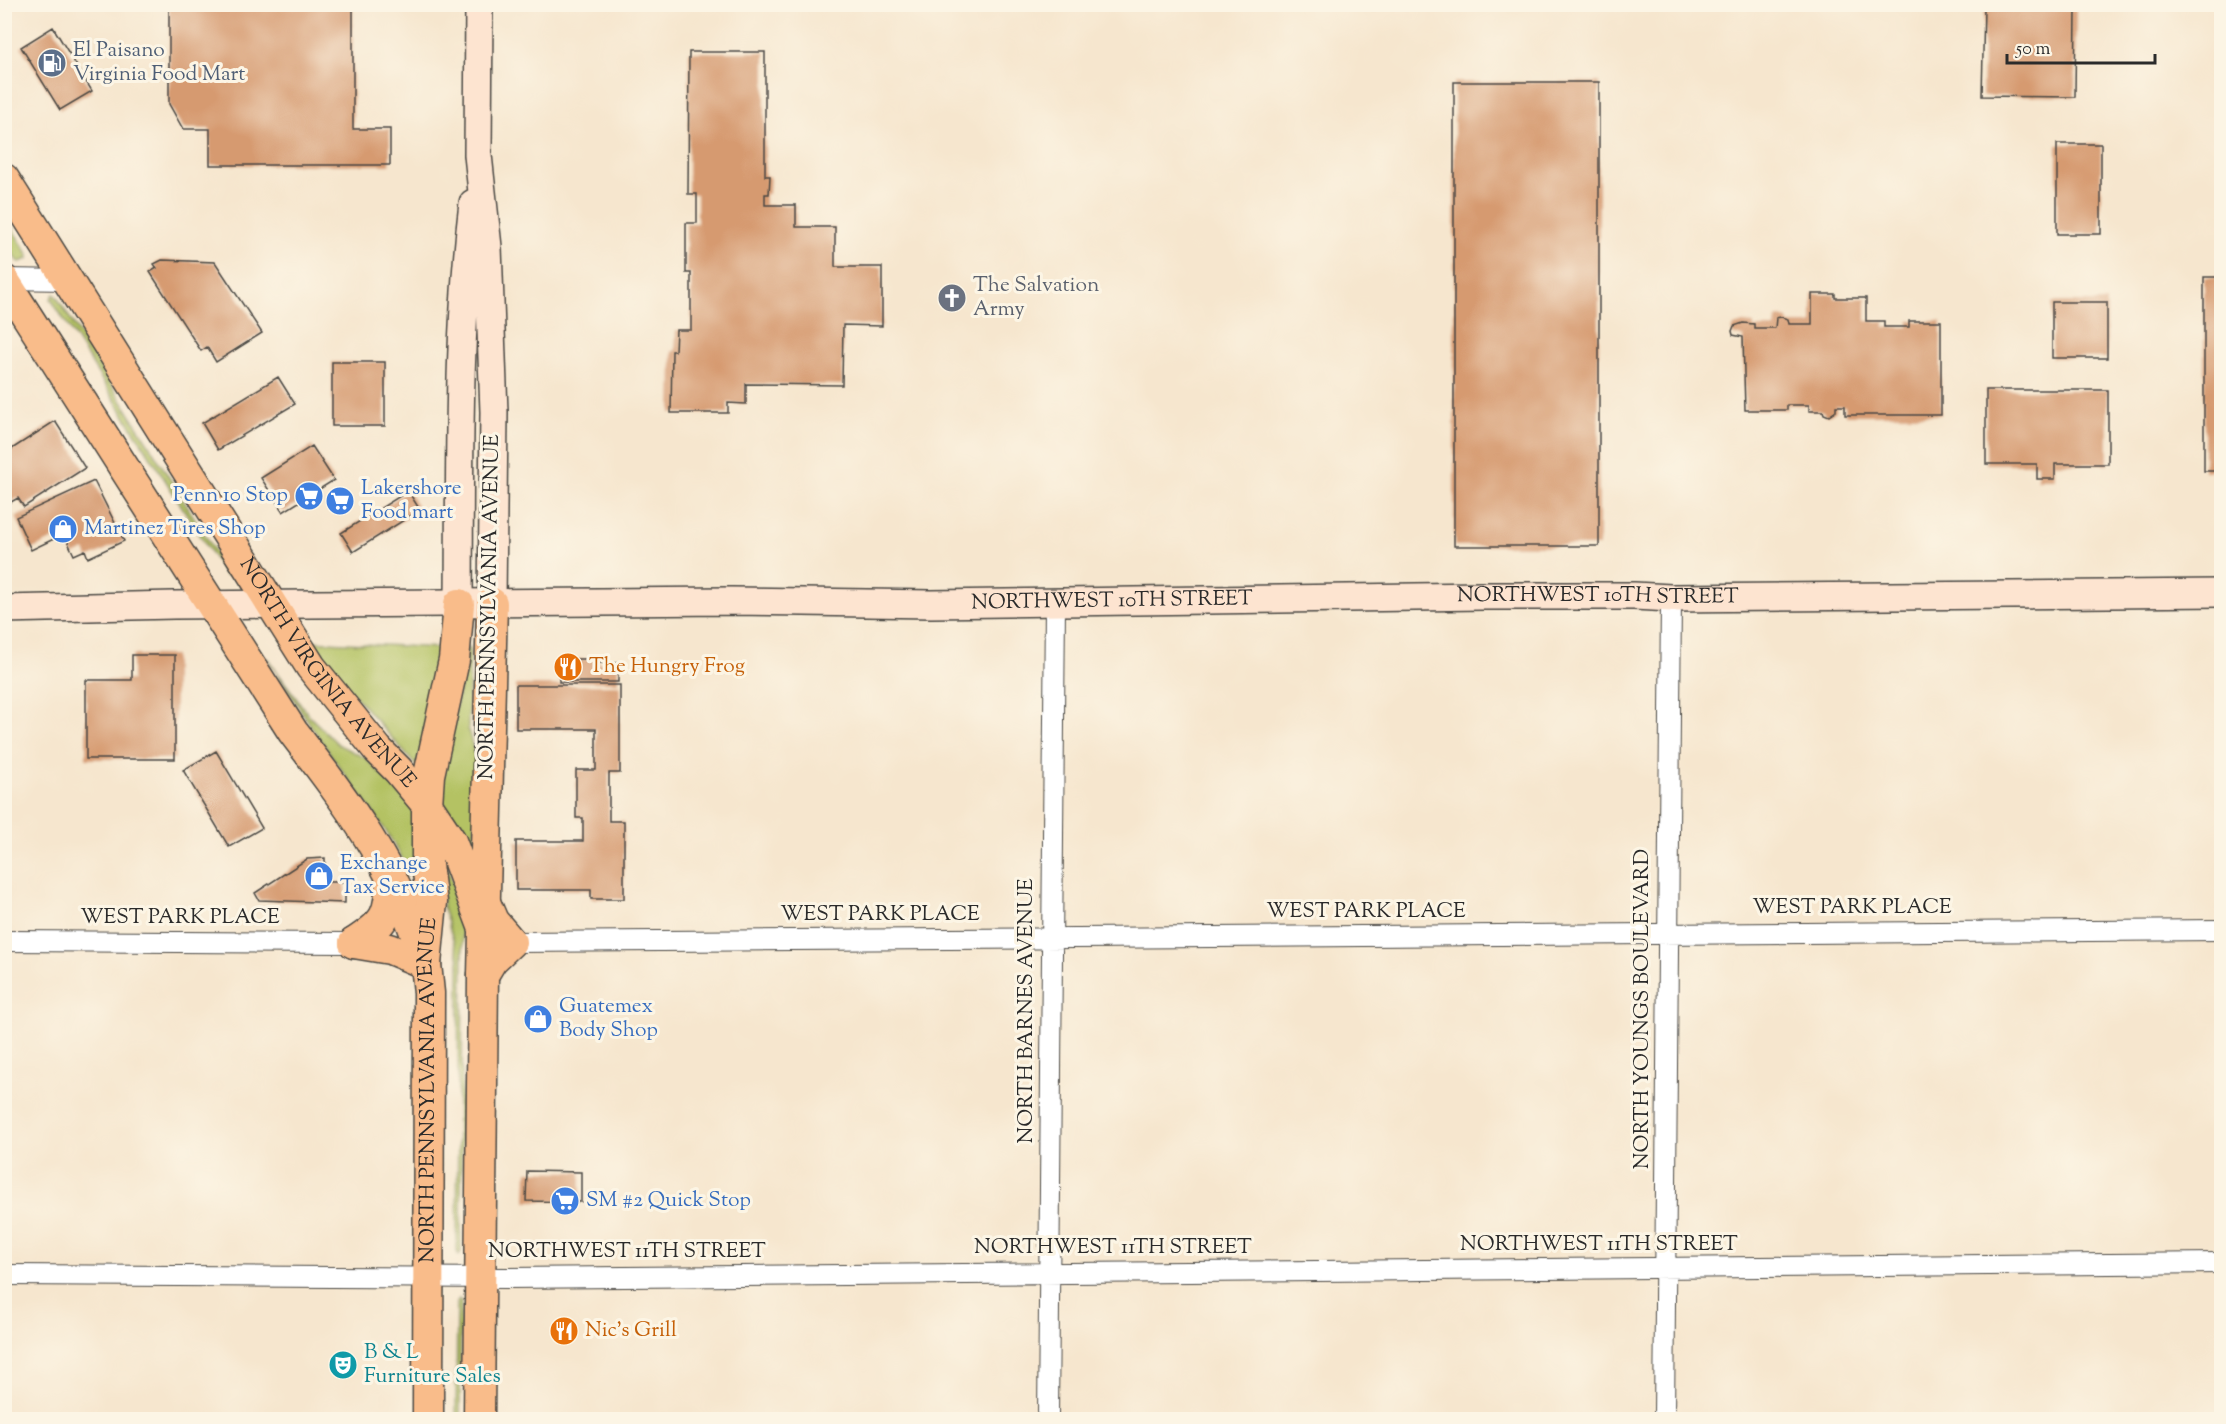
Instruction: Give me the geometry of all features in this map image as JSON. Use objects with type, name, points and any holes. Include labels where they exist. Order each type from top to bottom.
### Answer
[{"type":"main road","name":"NORTH PENNSYLVANIA AVENUE","points":[[428,1419],[429,993],[426,964],[432,902],[427,865],[427,805],[429,775],[454,660],[459,604],[460,429],[468,246],[478,155],[479,4]]},
{"type":"main road","name":"NORTH PENNSYLVANIA AVENUE","points":[[478,155],[488,247],[494,411],[483,975],[479,1419]]},
{"type":"main road","name":"NORTH VIRGINIA AVENUE","points":[[4,179],[311,667],[427,805],[451,841],[484,914]]},
{"type":"main road","points":[[4,280],[293,732],[373,841],[412,920],[426,964]]},
{"type":"main road","name":"NORTHWEST 10TH STREET","points":[[4,609],[174,604],[211,606],[731,601],[895,604],[1482,596],[1671,598],[2222,593]]},
{"type":"main road","points":[[354,943],[374,930],[387,913],[391,876]]},
{"type":"main road","points":[[483,975],[492,960],[511,942],[494,921],[484,914]]},
{"type":"main road","points":[[354,943],[390,949],[426,964]]},
{"type":"street","points":[[4,280],[68,280]]},
{"type":"street","name":"NORTH YOUNGS BOULEVARD","points":[[1664,1419],[1671,598]]},
{"type":"street","name":"NORTH BARNES AVENUE","points":[[1048,1419],[1055,603]]},
{"type":"street","name":"WEST PARK PLACE","points":[[511,942],[2222,930]]},
{"type":"street","name":"WEST PARK PLACE","points":[[4,941],[354,943]]},
{"type":"street","name":"NORTHWEST 11TH STREET","points":[[4,1275],[428,1278],[2222,1263]]},
{"type":"green space","points":[[4,216],[28,254],[28,259],[17,261],[5,241]]},
{"type":"green space","points":[[54,294],[230,575],[225,575],[51,299]]},
{"type":"green space","points":[[307,641],[440,648],[419,769]]},
{"type":"green space","points":[[467,647],[470,648],[468,729],[477,764],[474,858],[438,801]]},
{"type":"green space","points":[[267,658],[310,717],[339,745],[366,758],[413,807],[421,898],[405,862],[386,830],[322,742]]},
{"type":"green space","points":[[440,843],[461,909],[463,943],[461,1252],[459,1255],[457,1252],[459,959],[443,907]]},
{"type":"green space","points":[[459,1299],[461,1301],[460,1419],[456,1420],[457,1302]]},
{"type":"building","points":[[169,4],[353,4],[353,129],[390,129],[390,165],[210,165],[210,129],[183,129],[169,104]]},
{"type":"building","points":[[1984,7],[2076,9],[2075,97],[1982,96]]},
{"type":"building","points":[[53,27],[92,91],[60,110],[21,47]]},
{"type":"building","points":[[689,52],[765,52],[765,176],[770,176],[769,194],[765,194],[765,205],[796,205],[796,227],[835,227],[835,267],[882,267],[882,326],[843,325],[842,385],[746,384],[746,404],[728,403],[728,413],[671,413],[672,351],[675,351],[676,330],[691,330],[691,273],[686,273],[686,223],[697,223],[697,194],[688,194]]},
{"type":"building","points":[[1454,82],[1599,82],[1599,546],[1454,546]]},
{"type":"building","points":[[2057,144],[2101,144],[2101,234],[2057,234]]},
{"type":"building","points":[[162,260],[215,262],[262,333],[216,362],[207,347],[201,351],[150,272],[157,268],[154,264]]},
{"type":"building","points":[[2204,277],[2222,277],[2222,471],[2204,471]]},
{"type":"building","points":[[1812,294],[1835,294],[1835,298],[1866,298],[1866,321],[1884,321],[1884,327],[1909,327],[1909,321],[1941,321],[1941,415],[1845,415],[1845,406],[1836,406],[1836,411],[1829,416],[1823,411],[1809,411],[1809,405],[1787,405],[1787,410],[1745,410],[1743,337],[1733,335],[1734,326],[1743,323],[1754,324],[1754,328],[1775,328],[1776,318],[1781,317],[1788,319],[1789,324],[1812,324]]},
{"type":"building","points":[[2052,302],[2107,302],[2107,358],[2052,358]]},
{"type":"building","points":[[332,362],[385,362],[385,426],[332,426]]},
{"type":"building","points":[[278,377],[295,404],[218,450],[202,423]]},
{"type":"building","points":[[1986,390],[2108,390],[2108,464],[2055,464],[2055,479],[2037,479],[2037,464],[1986,464]]},
{"type":"building","points":[[55,421],[85,468],[24,507],[18,498],[4,506],[4,454]]},
{"type":"building","points":[[312,446],[334,480],[283,512],[261,478]]},
{"type":"building","points":[[94,481],[124,541],[88,558],[85,550],[74,555],[64,534],[31,550],[16,517]]},
{"type":"building","points":[[408,491],[420,510],[353,552],[341,533]]},
{"type":"building","points":[[132,655],[175,655],[175,759],[86,759],[86,680],[132,680]]},
{"type":"building","points":[[559,659],[599,659],[599,663],[618,663],[618,682],[559,682]]},
{"type":"building","points":[[516,685],[620,685],[620,773],[609,773],[609,821],[624,821],[624,899],[591,899],[591,890],[516,890],[516,841],[583,841],[583,818],[576,818],[576,770],[596,770],[596,729],[516,729]]},
{"type":"building","points":[[216,751],[262,828],[229,847],[183,770]]},
{"type":"building","points":[[325,858],[325,882],[345,882],[345,903],[259,900],[255,893],[307,859]]},
{"type":"building","points":[[527,1171],[581,1172],[581,1202],[526,1201]]},
{"type":"place","name":"El Paisano Virginia Food Mart","points":[[52,63]]},
{"type":"place","name":"The Salvation Army","points":[[952,298]]},
{"type":"place","name":"Penn 10 Stop","points":[[309,496]]},
{"type":"place","name":"Lakershore Food mart","points":[[340,501]]},
{"type":"place","name":"Martinez Tires Shop","points":[[63,529]]},
{"type":"place","name":"The Hungry Frog","points":[[568,667]]},
{"type":"place","name":"Exchange Tax Service","points":[[319,876]]},
{"type":"place","name":"Guatemex Body Shop","points":[[538,1019]]},
{"type":"place","name":"SM #2 Quick Stop","points":[[565,1201]]},
{"type":"place","name":"Nic's Grill","points":[[564,1331]]},
{"type":"place","name":"B & L Furniture Sales","points":[[343,1365]]}]
